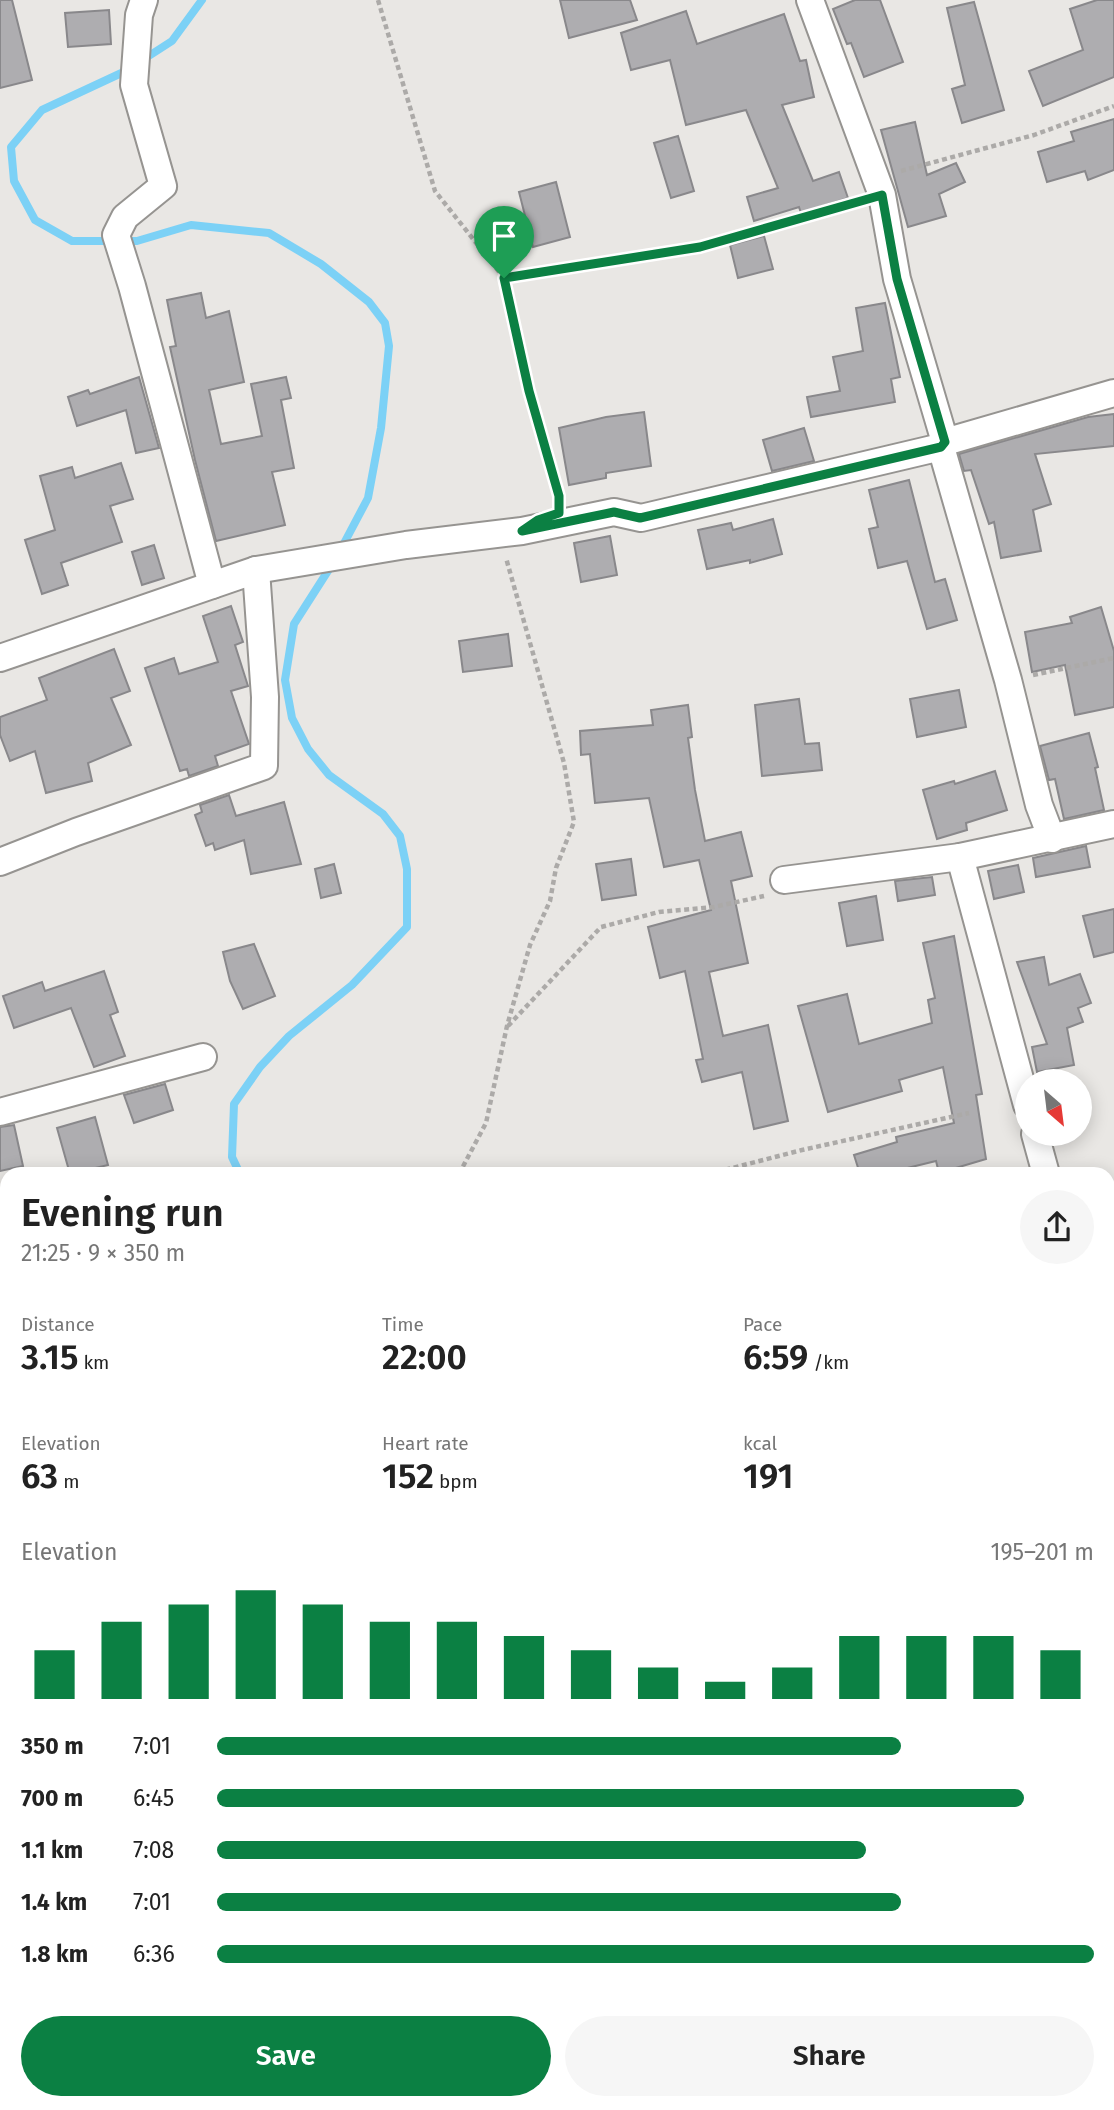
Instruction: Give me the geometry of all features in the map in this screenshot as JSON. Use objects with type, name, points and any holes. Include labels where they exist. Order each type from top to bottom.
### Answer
[{"type":"street","points":[[810,0],[879,186],[897,279],[1008,680],[1039,805],[1052,839]]},
{"type":"street","points":[[142,7],[134,85],[163,186],[125,217],[116,235],[212,586]]},
{"type":"street","points":[[0,658],[256,570],[406,545],[522,531],[614,512],[640,518],[943,444],[1114,393]]},
{"type":"street","points":[[0,862],[76,832],[264,766],[265,696],[256,570]]},
{"type":"street","points":[[784,880],[960,858],[1114,824]]},
{"type":"street","points":[[960,858],[1017,1069]]},
{"type":"street","points":[[0,1112],[203,1057]]},
{"type":"street","points":[[1038,1146],[1044,1167]]},
{"type":"path","points":[[377,0],[435,191],[504,278],[529,391],[559,496],[559,505]]},
{"type":"path","points":[[504,278],[700,247],[1114,106]]},
{"type":"path","points":[[463,1167],[486,1123],[507,1026],[530,945],[550,901],[556,868],[574,822],[564,763],[505,552],[522,531]]},
{"type":"path","points":[[1008,680],[1114,658]]},
{"type":"path","points":[[507,1026],[601,927],[659,912],[713,907],[765,895],[784,880]]},
{"type":"path","points":[[736,1167],[969,1113]]},
{"type":"building","points":[[0,0],[12,0],[32,80],[0,88]]},
{"type":"building","points":[[560,0],[630,0],[637,20],[569,38]]},
{"type":"building","points":[[855,0],[880,0],[903,62],[864,77],[851,43],[847,44],[833,9]]},
{"type":"building","points":[[1097,0],[1114,0],[1114,77],[1043,106],[1029,71],[1083,50],[1070,9]]},
{"type":"building","points":[[974,2],[1004,110],[962,123],[952,89],[965,85],[947,8]]},
{"type":"building","points":[[109,10],[111,44],[68,47],[65,13]]},
{"type":"building","points":[[686,11],[697,44],[784,14],[800,61],[806,60],[814,97],[782,105],[813,181],[839,172],[848,198],[801,213],[799,207],[754,221],[747,197],[778,188],[746,110],[686,125],[670,60],[631,70],[621,33]]},
{"type":"building","points":[[1114,119],[1114,170],[1088,180],[1085,171],[1047,182],[1038,152],[1074,141],[1071,132]]},
{"type":"building","points":[[915,122],[927,175],[956,163],[965,182],[939,194],[946,216],[908,227],[881,130]]},
{"type":"building","points":[[678,136],[694,191],[671,198],[654,143]]},
{"type":"building","points":[[556,182],[570,237],[533,247],[519,192]]},
{"type":"building","points":[[764,236],[773,269],[738,278],[730,245]]},
{"type":"building","points":[[201,293],[206,318],[229,311],[244,382],[209,390],[221,444],[262,436],[251,384],[286,377],[291,398],[281,400],[294,468],[272,472],[285,525],[216,541],[170,347],[176,346],[167,300]]},
{"type":"building","points":[[885,303],[900,377],[891,379],[895,402],[811,417],[807,397],[840,391],[833,357],[863,351],[856,308]]},
{"type":"building","points":[[139,377],[159,448],[136,453],[126,410],[77,426],[68,397],[88,390],[90,394]]},
{"type":"building","points":[[644,412],[651,466],[606,473],[606,478],[569,485],[559,428],[606,417]]},
{"type":"building","points":[[1114,414],[1114,446],[1035,454],[1051,504],[1033,510],[1041,551],[1001,558],[994,522],[989,524],[971,470],[964,471],[959,454],[1088,417]]},
{"type":"building","points":[[804,428],[814,461],[772,471],[763,440]]},
{"type":"building","points":[[121,463],[133,499],[110,506],[122,542],[61,563],[68,585],[42,594],[25,540],[55,530],[40,476],[72,467],[75,478]]},
{"type":"building","points":[[909,480],[935,582],[945,579],[957,620],[927,629],[907,561],[878,568],[869,529],[878,527],[869,490]]},
{"type":"building","points":[[773,519],[782,554],[750,563],[750,560],[707,569],[698,530],[731,523],[733,530]]},
{"type":"building","points":[[610,536],[617,575],[581,582],[574,543]]},
{"type":"building","points":[[154,545],[164,578],[142,585],[132,552]]},
{"type":"building","points":[[231,606],[243,642],[235,645],[248,686],[231,691],[249,744],[215,756],[218,766],[189,776],[187,769],[180,771],[145,668],[174,658],[179,674],[218,662],[203,616]]},
{"type":"building","points":[[1101,607],[1114,651],[1114,707],[1075,715],[1065,665],[1032,672],[1025,632],[1072,623],[1070,617]]},
{"type":"building","points":[[508,634],[512,666],[463,672],[459,641]]},
{"type":"building","points":[[114,649],[130,691],[111,698],[131,745],[88,763],[92,781],[46,793],[35,751],[10,761],[0,735],[0,717],[47,700],[39,678]]},
{"type":"building","points":[[959,690],[966,727],[917,737],[910,699]]},
{"type":"building","points":[[799,699],[805,744],[819,743],[822,770],[762,776],[755,705]]},
{"type":"building","points":[[688,705],[692,737],[688,738],[705,841],[741,832],[752,876],[731,881],[748,963],[709,972],[723,1036],[768,1025],[788,1121],[754,1129],[742,1072],[702,1082],[696,1060],[703,1059],[685,971],[660,978],[648,927],[711,910],[699,860],[664,867],[649,798],[595,803],[590,754],[581,755],[580,731],[653,725],[651,710]]},
{"type":"building","points":[[1089,733],[1098,767],[1095,768],[1104,810],[1064,819],[1055,779],[1049,780],[1040,746]]},
{"type":"building","points":[[995,771],[1007,810],[966,823],[967,830],[937,839],[923,790],[954,781],[955,784]]},
{"type":"building","points":[[229,795],[236,816],[284,802],[301,864],[251,874],[244,840],[215,850],[213,843],[206,846],[195,815],[202,812],[200,805]]},
{"type":"building","points":[[1086,846],[1090,867],[1036,877],[1033,858]]},
{"type":"building","points":[[631,859],[636,895],[602,900],[596,864]]},
{"type":"building","points":[[334,864],[341,893],[321,898],[315,869]]},
{"type":"building","points":[[1018,865],[1024,892],[994,899],[988,871]]},
{"type":"building","points":[[932,877],[935,895],[898,901],[895,881]]},
{"type":"building","points":[[876,896],[883,940],[847,946],[839,903]]},
{"type":"building","points":[[1114,909],[1114,952],[1094,957],[1083,916]]},
{"type":"building","points":[[954,936],[982,1094],[976,1095],[986,1159],[959,1167],[938,1167],[936,1161],[911,1167],[858,1167],[854,1155],[897,1142],[896,1137],[954,1123],[943,1067],[899,1080],[902,1091],[828,1112],[798,1006],[847,994],[859,1044],[932,1023],[928,1000],[935,998],[923,943]]},
{"type":"building","points":[[254,944],[275,996],[243,1009],[230,981],[223,952]]},
{"type":"building","points":[[1044,957],[1049,985],[1080,974],[1091,1003],[1078,1008],[1083,1022],[1067,1028],[1074,1065],[1036,1069],[1032,1047],[1047,1044],[1017,962]]},
{"type":"building","points":[[104,971],[118,1012],[110,1015],[125,1056],[94,1067],[71,1008],[14,1028],[3,996],[42,982],[45,991]]},
{"type":"building","points":[[165,1084],[173,1110],[134,1123],[124,1095]]},
{"type":"building","points":[[95,1117],[108,1165],[68,1167],[57,1128]]},
{"type":"building","points":[[14,1125],[23,1166],[0,1167],[0,1127]]},
{"type":"waterway","points":[[141,61],[172,41],[202,0]]},
{"type":"waterway","points":[[130,69],[42,110],[11,147],[14,181],[35,220],[72,241],[137,241],[191,225],[269,233],[321,264],[369,302],[385,323],[389,346],[381,428],[368,498],[341,549]]},
{"type":"waterway","points":[[237,1167],[232,1157],[234,1104],[260,1067],[289,1036],[352,985],[407,927],[407,869],[400,836],[383,814],[329,775],[308,749],[292,718],[285,680],[294,624],[333,563]]},
{"type":"route","points":[[882,195],[897,279],[945,442],[941,447],[640,518],[614,512],[522,531],[538,520],[559,513],[559,496],[529,391],[504,278],[700,247],[882,195]]}]
